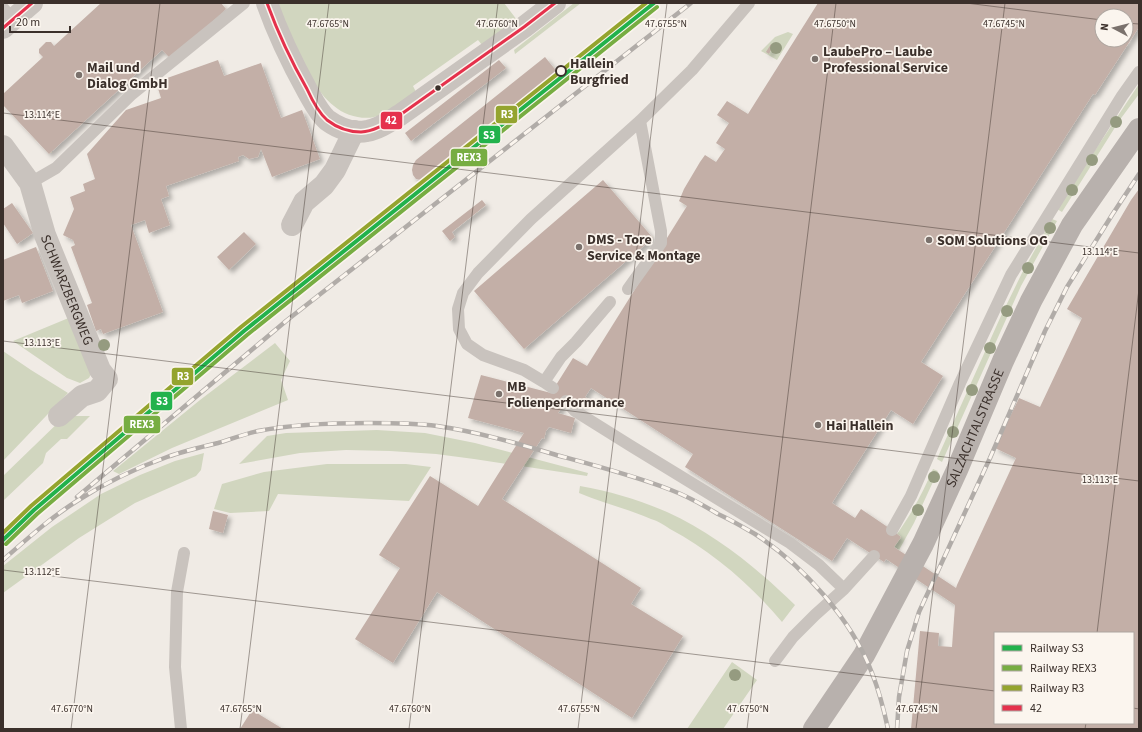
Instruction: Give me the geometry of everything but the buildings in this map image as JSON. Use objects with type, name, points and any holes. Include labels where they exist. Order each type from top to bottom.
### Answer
[{"type":"main road","name":"SALZACHTALSTRASSE","points":[[814,729],[864,655],[923,544],[957,470],[1003,361],[1031,301],[1072,225],[1139,129]]},
{"type":"street","points":[[6,18],[32,3]]},
{"type":"street","points":[[267,3],[282,42],[295,69],[314,102],[326,119],[340,128],[354,131],[367,131],[381,126],[400,115],[524,27],[555,3]]},
{"type":"street","points":[[292,224],[304,202],[324,185],[335,170],[354,131]]},
{"type":"street","name":"SCHWARZBERGWEG","points":[[3,146],[30,183],[45,235],[100,370],[107,379],[97,390],[82,396],[58,416]]},
{"type":"lane","points":[[30,183],[56,168],[132,94],[244,3]]},
{"type":"lane","points":[[610,302],[576,342],[561,357],[549,385],[524,370],[483,355],[466,344],[459,329],[458,309],[463,293],[478,273],[531,218],[640,121],[692,70],[749,3]]},
{"type":"lane","points":[[892,530],[911,496],[960,383],[1011,275],[1122,96],[1139,72]]},
{"type":"lane","points":[[628,289],[660,243],[661,231],[640,121]]},
{"type":"lane","points":[[566,401],[575,411],[790,543],[819,565],[844,589]]},
{"type":"lane","points":[[181,729],[175,668],[177,592],[184,553]]},
{"type":"lane","points":[[775,661],[793,637],[844,589],[874,556]]},
{"type":"green space","points":[[275,3],[504,3],[517,20],[482,45],[478,40],[413,86],[416,92],[396,106],[380,115],[364,118],[343,112],[334,106],[322,94],[308,71]]},
{"type":"green space","points":[[574,3],[581,3],[515,54],[514,50]]},
{"type":"green space","points":[[788,32],[793,34],[777,60],[761,51],[775,37]]},
{"type":"green space","points":[[1139,84],[1139,94],[1119,121],[1062,212],[1057,209],[1066,194]]},
{"type":"green space","points":[[1052,219],[1057,221],[1021,286],[942,462],[937,459],[1000,318],[1022,273]]},
{"type":"green space","points":[[71,317],[94,368],[89,378],[80,383],[67,378],[13,341]]},
{"type":"green space","points":[[275,343],[290,361],[281,380],[288,400],[172,448],[119,474],[113,471],[200,400]]},
{"type":"green space","points":[[3,351],[68,393],[3,461]]},
{"type":"green space","points":[[65,416],[90,416],[67,439],[61,439],[46,453],[43,463],[3,501],[3,476]]},
{"type":"green space","points":[[377,430],[425,433],[475,443],[588,473],[587,476],[436,454],[390,451],[346,450],[300,453],[239,464],[267,436],[286,433]]},
{"type":"green space","points":[[204,453],[201,470],[196,476],[135,503],[79,538],[3,593],[3,566],[52,527],[101,494],[140,475],[175,461]]},
{"type":"green space","points":[[327,464],[406,464],[431,467],[409,501],[278,494],[269,511],[230,513],[214,509],[222,484],[264,472]]},
{"type":"green space","points":[[933,469],[938,471],[914,523],[899,550],[894,547],[901,537],[897,534],[917,502]]},
{"type":"green space","points":[[580,486],[602,490],[635,500],[667,512],[685,521],[719,541],[735,553],[766,578],[795,605],[782,622],[744,582],[701,548],[661,523],[579,493]]},
{"type":"green space","points":[[732,662],[757,680],[723,729],[687,729]]},
{"type":"railway","points":[[77,497],[286,321],[691,3]]},
{"type":"railway","points":[[897,729],[899,697],[907,651],[919,612],[990,458],[1045,331],[1067,287],[1139,174]]},
{"type":"railway","points":[[3,560],[48,522],[88,494],[132,471],[155,461],[180,453],[258,431],[299,425],[394,423],[429,425],[453,429],[514,443],[657,485],[677,492],[755,534],[791,561],[808,578],[824,595],[852,633],[872,673],[888,729]]},
{"type":"rail line","name":"R3","points":[[3,533],[31,506],[241,327],[646,3]]},
{"type":"rail line","name":"S3","points":[[3,540],[34,510],[244,331],[654,3]]},
{"type":"rail line","name":"REX3","points":[[6,544],[37,514],[247,335],[657,7]]},
{"type":"transit line","name":"42","points":[[3,28],[32,3]]},
{"type":"transit line","name":"42","points":[[267,3],[290,57],[318,110],[334,125],[356,132],[377,128],[400,115],[524,27],[555,3]]},
{"type":"place","name":"LaubePro – Laube Professional Service","points":[[815,59]]},
{"type":"place","name":"Hallein Burgfried","points":[[561,71]]},
{"type":"place","name":"Mail und Dialog GmbH","points":[[79,75]]},
{"type":"place","name":"SOM Solutions OG","points":[[929,240]]},
{"type":"place","name":"DMS - Tore Service & Montage","points":[[579,247]]},
{"type":"place","name":"MB Folienperformance","points":[[499,394]]},
{"type":"place","name":"Hai Hallein","points":[[818,425]]}]
